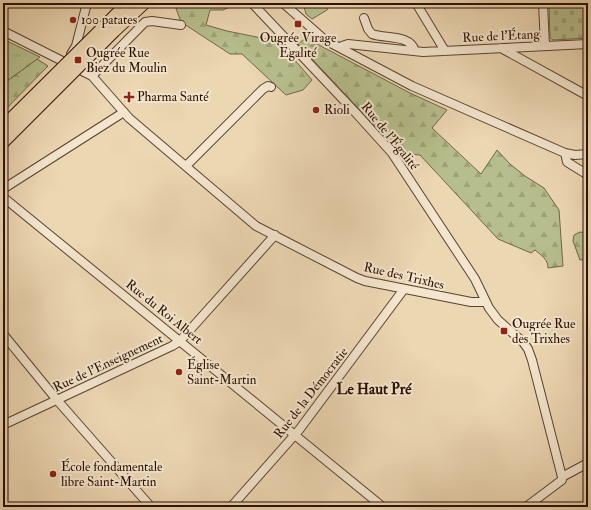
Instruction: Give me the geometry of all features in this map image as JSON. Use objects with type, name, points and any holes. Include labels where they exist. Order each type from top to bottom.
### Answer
[{"type":"highway","points":[[3,127],[128,3]]},
{"type":"highway","points":[[3,142],[144,3]]},
{"type":"street","points":[[64,62],[72,54],[76,46],[87,3]]},
{"type":"street","name":"Rue de l'Égalité","points":[[252,3],[392,153],[475,279],[483,293],[485,302]]},
{"type":"street","points":[[283,3],[321,38],[412,86],[565,153],[575,155],[588,154]]},
{"type":"street","points":[[416,3],[445,51]]},
{"type":"street","points":[[543,3],[545,46]]},
{"type":"street","points":[[364,18],[369,31],[372,34],[408,41],[413,46],[415,51]]},
{"type":"street","points":[[3,31],[92,76],[145,22],[152,21],[181,25]]},
{"type":"street","name":"Rue de l'Étang","points":[[341,48],[342,46],[348,44],[415,51],[445,51],[588,44]]},
{"type":"street","points":[[501,48],[588,96]]},
{"type":"street","name":"Rue des Trixhes","points":[[92,76],[124,112],[186,166],[251,221],[275,235],[357,278],[471,302],[485,302]]},
{"type":"street","points":[[186,166],[263,89],[268,86],[271,87]]},
{"type":"street","points":[[3,189],[124,112]]},
{"type":"street","points":[[565,153],[567,162],[588,175]]},
{"type":"street","name":"Rue du Roi Albert","points":[[3,197],[383,507]]},
{"type":"street","name":"Rue de l'Enseignement","points":[[3,425],[180,341],[275,235]]},
{"type":"street","name":"Rue de la Démocratie","points":[[231,507],[294,435],[404,289]]},
{"type":"street","points":[[485,302],[498,320],[523,342],[528,349],[562,479]]},
{"type":"street","points":[[3,334],[57,400],[151,507]]},
{"type":"street","points":[[526,507],[562,479],[588,463]]},
{"type":"green space","points":[[174,3],[229,3],[230,7],[223,10],[210,10],[206,25],[271,40],[287,51],[312,80],[303,90],[286,95],[242,54],[230,54],[181,22]]},
{"type":"green space","points":[[303,3],[330,4],[327,10],[312,19],[306,14]]},
{"type":"green space","points":[[549,3],[588,3],[588,38],[553,40],[550,38]]},
{"type":"green space","points":[[308,36],[319,45],[410,93],[447,110],[432,128],[481,174],[497,150],[510,164],[544,188],[559,210],[563,266],[548,268],[545,260],[535,250],[531,253],[498,239],[420,155],[400,153],[298,44]]},
{"type":"green space","points":[[3,41],[9,42],[40,57],[3,84]]},
{"type":"green space","points":[[37,59],[48,66],[3,112],[3,84]]},
{"type":"green space","points":[[580,232],[588,233],[588,259],[580,260],[573,241],[574,235]]},
{"type":"place","name":"100 patates","points":[[73,20]]},
{"type":"place","name":"Ougrée Virage Egalité","points":[[298,24]]},
{"type":"place","name":"Ougrée Rue Biez du Moulin","points":[[78,60]]},
{"type":"place","name":"Pharma Santé","points":[[129,97]]},
{"type":"place","name":"Rioli","points":[[316,110]]},
{"type":"place","name":"Ougrée Rue des Trixhes","points":[[504,331]]},
{"type":"place","name":"Église Saint-Martin","points":[[179,372]]},
{"type":"place","name":"École fondamentale libre Saint-Martin","points":[[53,474]]},
{"type":"district","name":"Le Haut Pré","points":[[374,389]]}]
